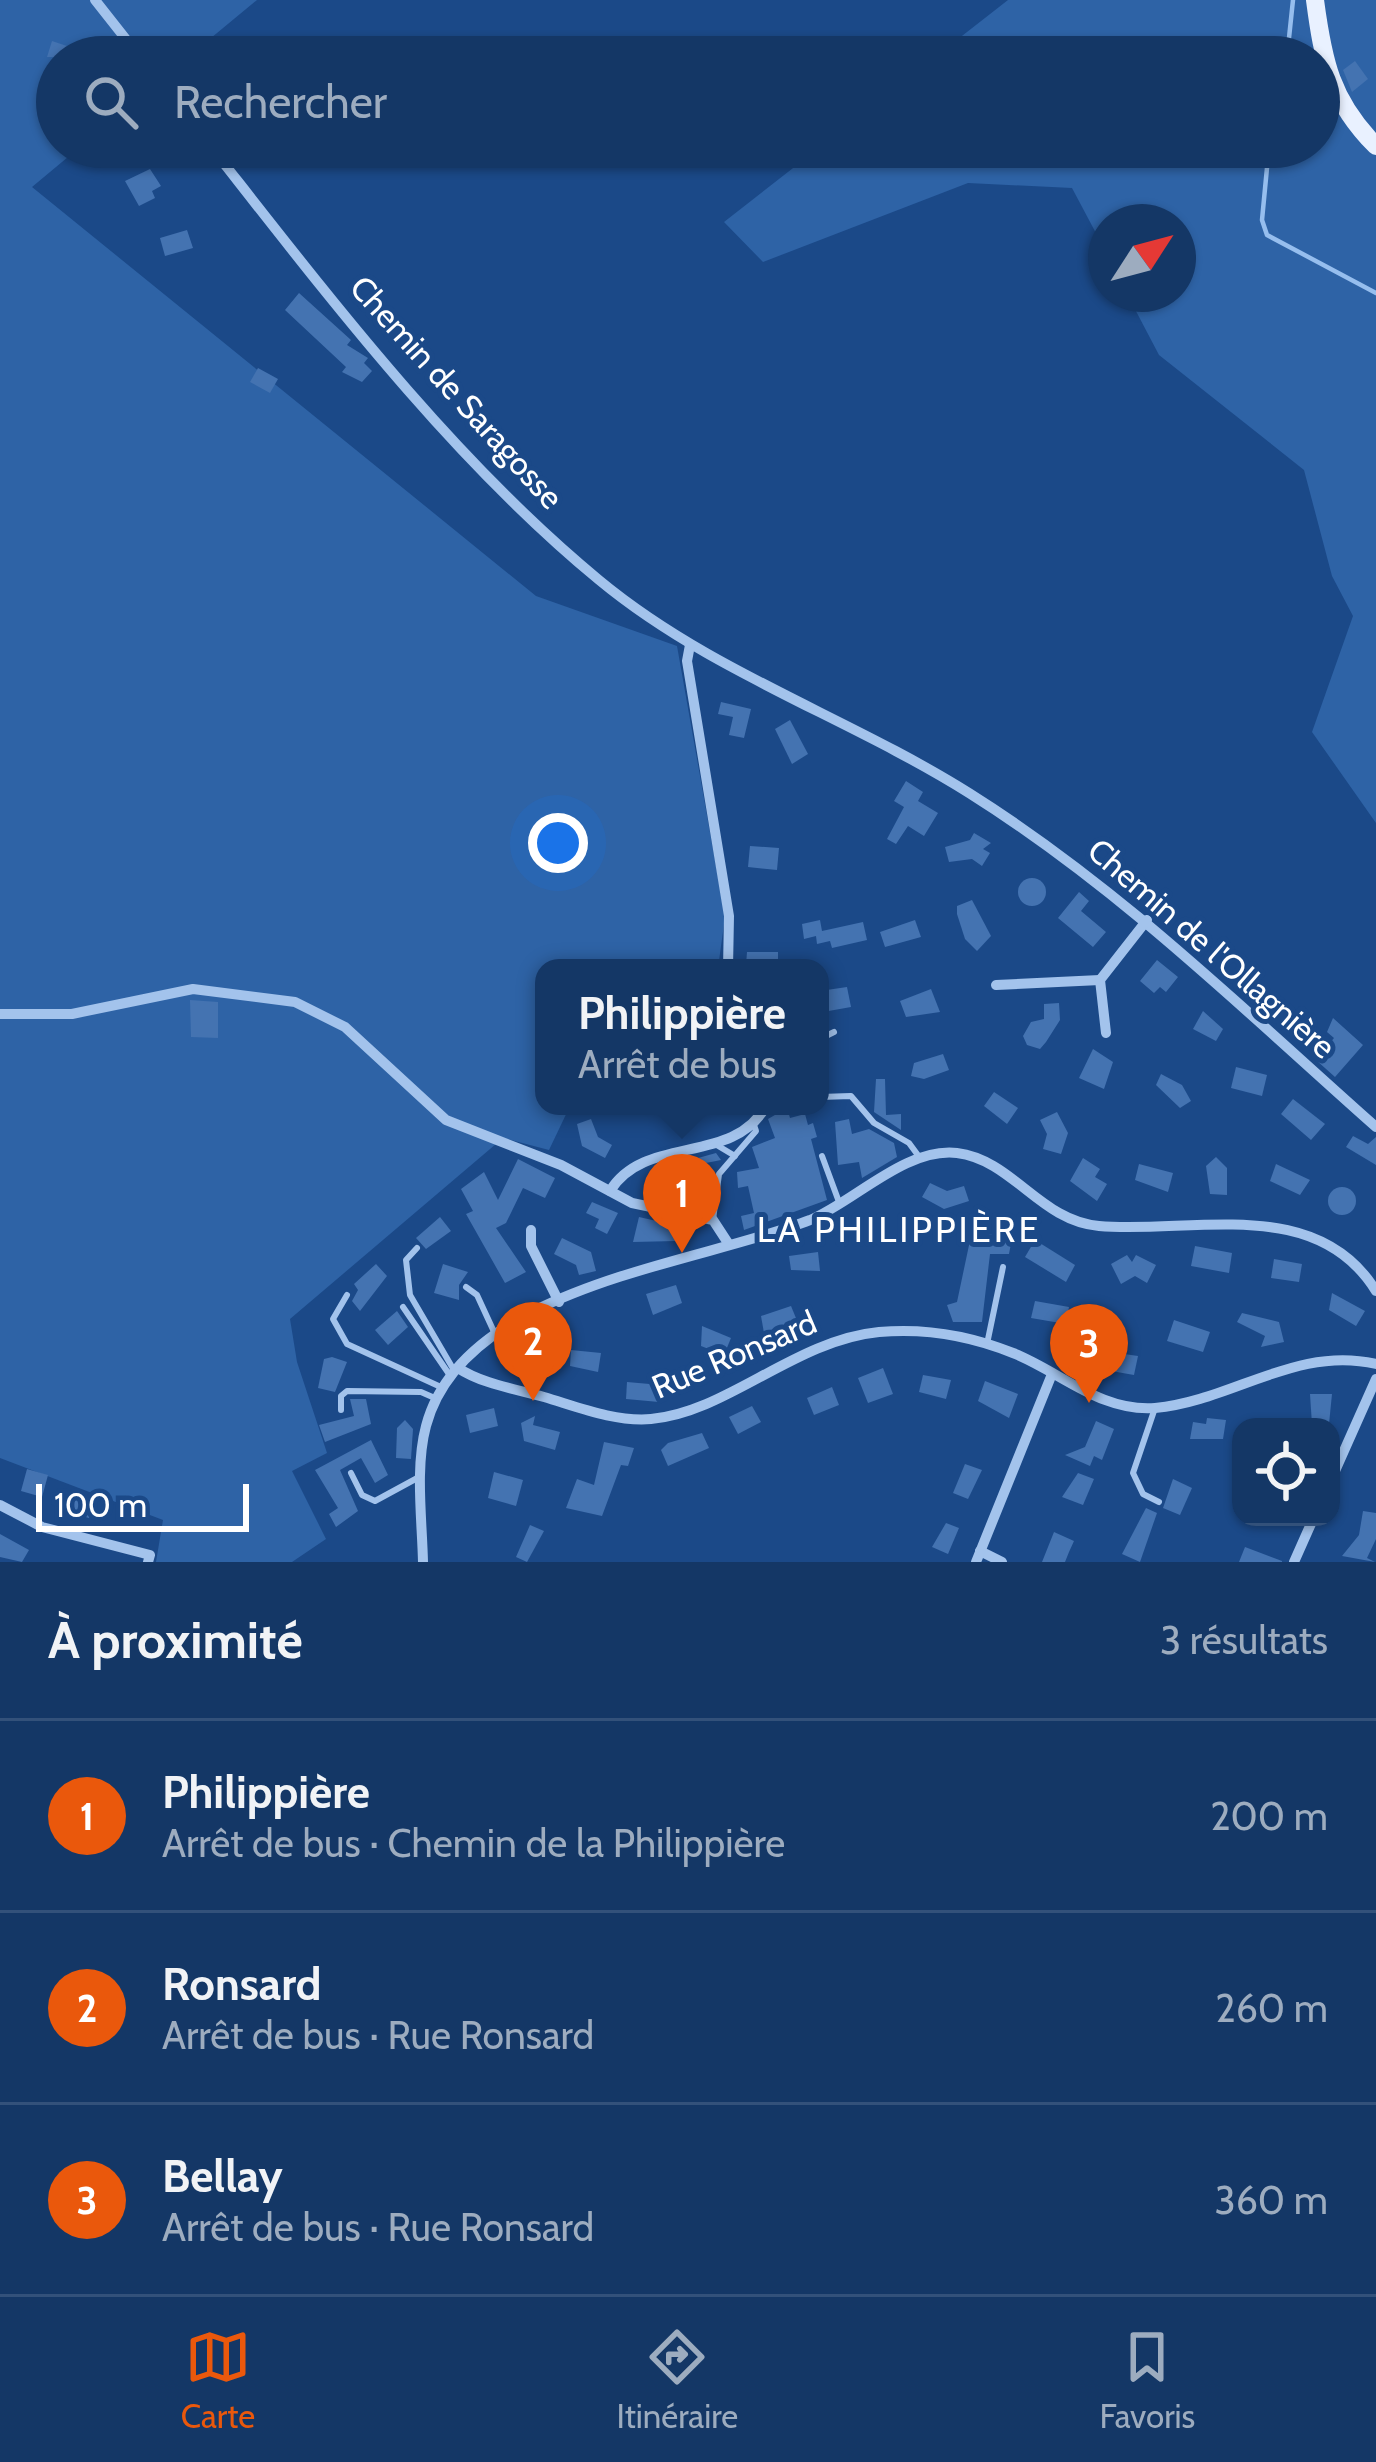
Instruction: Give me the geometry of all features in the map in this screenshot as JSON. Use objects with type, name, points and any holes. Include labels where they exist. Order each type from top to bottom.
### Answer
[{"type":"main road","points":[[1315,0],[1320,36]]},
{"type":"main road","points":[[1340,101],[1376,146]]},
{"type":"street","points":[[95,0],[123,36]]},
{"type":"street","name":"Chemin de Saragosse","points":[[228,168],[391,367],[504,490],[601,582],[690,645]]},
{"type":"street","points":[[690,645],[687,661],[729,916],[728,959]]},
{"type":"street","name":"Chemin de l'Ollagnière","points":[[690,645],[967,791],[1054,849],[1147,920],[1376,1127]]},
{"type":"street","points":[[1106,1033],[1100,980],[1147,920]]},
{"type":"street","points":[[996,985],[1100,980]]},
{"type":"street","points":[[0,1014],[72,1015],[193,989],[295,1002],[345,1027],[446,1120],[561,1165],[656,1210],[712,1220],[728,1243]]},
{"type":"street","points":[[610,1192],[620,1178],[644,1163],[715,1144],[754,1125],[760,1115]]},
{"type":"street","points":[[423,1562],[424,1431],[449,1381],[495,1334],[559,1302],[840,1206],[920,1158],[949,1153],[981,1160],[1056,1215],[1084,1225],[1247,1224],[1294,1231],[1335,1250],[1376,1291]]},
{"type":"street","points":[[531,1230],[531,1246],[559,1302]]},
{"type":"street","name":"Rue Ronsard","points":[[449,1381],[653,1420],[843,1338],[902,1330],[987,1344],[1100,1399],[1155,1408],[1321,1360],[1376,1364]]},
{"type":"street","points":[[1002,1562],[978,1557],[1052,1375]]},
{"type":"street","points":[[1340,1460],[1376,1379]]},
{"type":"street","points":[[0,1505],[42,1527],[147,1554],[148,1562]]},
{"type":"street","points":[[1294,1562],[1310,1526]]},
{"type":"lane","points":[[829,1034],[833,1032]]},
{"type":"lane","points":[[829,1097],[851,1096],[874,1123],[904,1139],[920,1158]]},
{"type":"lane","points":[[712,1220],[719,1174],[756,1131],[754,1125]]},
{"type":"lane","points":[[715,1144],[735,1156]]},
{"type":"lane","points":[[822,1156],[840,1206]]},
{"type":"lane","points":[[417,1248],[406,1260],[410,1295],[449,1381]]},
{"type":"lane","points":[[987,1344],[1003,1267]]},
{"type":"lane","points":[[466,1287],[477,1295],[495,1334]]},
{"type":"lane","points":[[347,1294],[333,1319],[343,1340],[449,1381]]},
{"type":"lane","points":[[403,1306],[449,1381]]},
{"type":"lane","points":[[341,1410],[341,1396],[347,1391],[421,1392],[449,1381]]},
{"type":"lane","points":[[1155,1408],[1132,1473],[1143,1494],[1159,1502]]},
{"type":"lane","points":[[351,1473],[362,1495],[375,1502],[422,1476]]},
{"type":"shaded area","points":[[0,0],[257,0],[213,36],[36,36],[36,168],[55,168],[32,187],[536,596],[677,646],[725,917],[719,959],[535,959],[535,1115],[566,1115],[549,1150],[503,1138],[290,1319],[297,1362],[327,1453],[292,1471],[326,1539],[292,1562],[156,1562],[163,1520],[0,1458]]},
{"type":"shaded area","points":[[1008,0],[1376,0],[1376,823],[1312,732],[1353,616],[1332,576],[1304,470],[1159,355],[1136,312],[1196,312],[1196,204],[1088,204],[1088,218],[1072,188],[968,183],[763,262],[724,222],[793,168],[1340,168],[1340,36],[962,36]]},
{"type":"building","points":[[1355,61],[1368,79],[1352,92],[1343,70]]},
{"type":"building","points":[[150,169],[161,186],[152,191],[155,198],[139,206],[125,181]]},
{"type":"building","points":[[187,230],[193,248],[165,256],[160,238]]},
{"type":"building","points":[[299,293],[351,340],[347,345],[368,358],[364,363],[372,371],[362,382],[342,372],[346,367],[285,310]]},
{"type":"building","points":[[258,368],[278,379],[270,393],[250,382]]},
{"type":"building","points":[[721,702],[751,709],[744,738],[729,735],[733,717],[718,714]]},
{"type":"building","points":[[790,720],[808,754],[792,764],[775,729]]},
{"type":"building","points":[[906,781],[923,792],[918,801],[938,813],[924,836],[908,826],[896,844],[887,839],[904,807],[894,801]]},
{"type":"building","points":[[974,833],[991,843],[983,849],[990,853],[982,866],[972,859],[949,862],[945,847],[970,840]]},
{"type":"building","points":[[750,846],[779,848],[777,870],[748,867]]},
{"type":"building","points":[[1032,878],[1042,882],[1046,892],[1042,902],[1032,906],[1022,902],[1018,892],[1022,882]]},
{"type":"building","points":[[1079,892],[1089,901],[1081,911],[1106,932],[1093,947],[1058,918]]},
{"type":"building","points":[[972,900],[991,936],[977,951],[965,939],[957,914],[957,906]]},
{"type":"building","points":[[820,920],[822,931],[863,922],[867,940],[832,948],[830,941],[817,944],[816,936],[804,939],[802,924]]},
{"type":"building","points":[[915,920],[921,937],[885,947],[880,932]]},
{"type":"building","points":[[747,952],[778,952],[778,959],[746,959]]},
{"type":"building","points":[[1157,960],[1178,977],[1166,992],[1160,987],[1154,993],[1140,981]]},
{"type":"building","points":[[847,987],[851,1007],[829,1011],[829,990]]},
{"type":"building","points":[[931,989],[940,1012],[906,1017],[900,1001]]},
{"type":"building","points":[[190,1000],[218,1002],[218,1038],[191,1037]]},
{"type":"building","points":[[1059,1003],[1060,1020],[1046,1042],[1040,1049],[1027,1045],[1023,1036],[1031,1022],[1044,1019],[1044,1004]]},
{"type":"building","points":[[1203,1011],[1223,1029],[1216,1041],[1193,1029]]},
{"type":"building","points":[[1333,1018],[1363,1045],[1335,1077],[1316,1060],[1334,1038],[1327,1032]]},
{"type":"building","points":[[1093,1049],[1113,1062],[1104,1089],[1079,1078]]},
{"type":"building","points":[[943,1054],[949,1070],[924,1079],[911,1076],[914,1063]]},
{"type":"building","points":[[1236,1067],[1267,1075],[1262,1096],[1231,1088]]},
{"type":"building","points":[[1161,1074],[1182,1085],[1191,1101],[1180,1108],[1156,1085]]},
{"type":"building","points":[[876,1079],[885,1079],[886,1115],[901,1114],[901,1130],[874,1112]]},
{"type":"building","points":[[994,1092],[1018,1108],[1007,1124],[984,1106]]},
{"type":"building","points":[[1293,1099],[1325,1124],[1311,1140],[1281,1114]]},
{"type":"building","points":[[1057,1112],[1068,1133],[1061,1154],[1043,1149],[1047,1134],[1040,1120]]},
{"type":"building","points":[[805,1115],[808,1125],[813,1123],[817,1137],[811,1139],[827,1200],[744,1230],[741,1216],[754,1213],[748,1186],[738,1188],[737,1172],[759,1168],[752,1147],[775,1138],[768,1119]]},
{"type":"building","points":[[591,1119],[598,1137],[612,1145],[605,1158],[582,1146],[577,1124]]},
{"type":"building","points":[[849,1119],[852,1134],[869,1129],[894,1143],[897,1157],[862,1178],[859,1162],[838,1165],[835,1122]]},
{"type":"building","points":[[1353,1136],[1368,1144],[1376,1137],[1376,1165],[1346,1147]]},
{"type":"building","points":[[716,1153],[721,1160],[701,1164],[701,1171],[673,1165]]},
{"type":"building","points":[[1216,1157],[1227,1168],[1227,1195],[1210,1194],[1206,1166]]},
{"type":"building","points":[[1083,1158],[1100,1169],[1095,1177],[1107,1184],[1097,1201],[1070,1181]]},
{"type":"building","points":[[518,1159],[555,1178],[545,1198],[523,1188],[506,1223],[496,1228],[526,1272],[505,1283],[466,1214],[473,1211],[461,1189],[484,1172],[498,1200]]},
{"type":"building","points":[[1139,1164],[1173,1173],[1168,1192],[1135,1180]]},
{"type":"building","points":[[1276,1164],[1310,1180],[1300,1195],[1270,1181]]},
{"type":"building","points":[[930,1183],[947,1191],[964,1186],[969,1201],[944,1209],[922,1197]]},
{"type":"building","points":[[1342,1187],[1352,1191],[1356,1201],[1352,1211],[1342,1215],[1332,1211],[1328,1201],[1332,1191]]},
{"type":"building","points":[[592,1202],[618,1213],[607,1234],[595,1228],[599,1219],[586,1213]]},
{"type":"building","points":[[440,1217],[451,1231],[426,1249],[416,1238]]},
{"type":"building","points":[[639,1217],[679,1226],[676,1241],[633,1242]]},
{"type":"building","points":[[972,1231],[1012,1238],[1009,1254],[990,1254],[982,1322],[953,1322],[947,1305],[957,1302]]},
{"type":"building","points":[[562,1238],[591,1252],[596,1271],[579,1275],[576,1265],[554,1254]]},
{"type":"building","points":[[1035,1240],[1075,1265],[1066,1282],[1025,1257]]},
{"type":"building","points":[[1195,1246],[1232,1253],[1229,1273],[1191,1266]]},
{"type":"building","points":[[818,1252],[820,1271],[791,1270],[789,1256]]},
{"type":"building","points":[[1127,1255],[1132,1262],[1136,1255],[1156,1265],[1147,1283],[1135,1276],[1121,1284],[1111,1264]]},
{"type":"building","points":[[1274,1259],[1302,1264],[1299,1282],[1271,1278]]},
{"type":"building","points":[[376,1264],[387,1276],[360,1311],[352,1301],[358,1290],[354,1284]]},
{"type":"building","points":[[443,1264],[468,1272],[459,1285],[459,1300],[434,1293]]},
{"type":"building","points":[[676,1285],[682,1303],[653,1315],[646,1294]]},
{"type":"building","points":[[1332,1293],[1365,1311],[1356,1326],[1329,1310]]},
{"type":"building","points":[[1035,1301],[1069,1307],[1066,1324],[1031,1318]]},
{"type":"building","points":[[791,1306],[798,1323],[764,1333],[761,1316]]},
{"type":"building","points":[[397,1311],[408,1327],[388,1345],[375,1330]]},
{"type":"building","points":[[1242,1313],[1279,1322],[1284,1342],[1261,1347],[1265,1336],[1237,1322]]},
{"type":"building","points":[[1174,1320],[1210,1332],[1203,1352],[1167,1341]]},
{"type":"building","points":[[702,1326],[731,1338],[724,1355],[701,1346]]},
{"type":"building","points":[[520,1340],[547,1348],[542,1365],[516,1355]]},
{"type":"building","points":[[571,1350],[601,1353],[598,1372],[570,1366]]},
{"type":"building","points":[[1104,1351],[1138,1356],[1134,1375],[1100,1369]]},
{"type":"building","points":[[324,1359],[347,1362],[335,1392],[318,1388]]},
{"type":"building","points":[[883,1368],[893,1394],[868,1403],[858,1378]]},
{"type":"building","points":[[923,1375],[951,1380],[946,1399],[919,1392]]},
{"type":"building","points":[[985,1381],[1018,1394],[1009,1418],[978,1401]]},
{"type":"building","points":[[627,1382],[661,1385],[659,1402],[626,1399]]},
{"type":"building","points":[[832,1387],[839,1405],[814,1415],[807,1398]]},
{"type":"building","points":[[1310,1394],[1332,1394],[1330,1418],[1312,1418]]},
{"type":"building","points":[[350,1399],[366,1399],[371,1424],[325,1442],[319,1425],[354,1416]]},
{"type":"building","points":[[752,1406],[761,1422],[738,1434],[729,1417]]},
{"type":"building","points":[[494,1408],[498,1426],[470,1433],[466,1415]]},
{"type":"building","points":[[535,1416],[533,1425],[560,1432],[555,1450],[524,1441],[521,1423]]},
{"type":"building","points":[[1207,1418],[1226,1420],[1223,1439],[1190,1439],[1193,1422],[1206,1424]]},
{"type":"building","points":[[405,1420],[413,1429],[411,1459],[396,1458],[397,1428]]},
{"type":"building","points":[[1096,1421],[1114,1429],[1102,1460],[1094,1456],[1090,1466],[1065,1455],[1085,1447]]},
{"type":"building","points":[[702,1433],[709,1448],[668,1466],[661,1450],[668,1443]]},
{"type":"building","points":[[371,1440],[388,1475],[375,1483],[361,1458],[340,1470],[358,1511],[336,1527],[329,1514],[338,1508],[315,1470]]},
{"type":"building","points":[[604,1442],[634,1448],[628,1466],[621,1465],[602,1516],[566,1508],[577,1479],[594,1485]]},
{"type":"building","points":[[965,1464],[982,1470],[968,1499],[953,1493]]},
{"type":"building","points":[[27,1469],[48,1475],[42,1497],[21,1491]]},
{"type":"building","points":[[494,1472],[523,1480],[516,1506],[488,1498]]},
{"type":"building","points":[[1078,1473],[1094,1479],[1083,1505],[1062,1497]]},
{"type":"building","points":[[1173,1479],[1192,1488],[1180,1515],[1163,1508]]},
{"type":"building","points":[[67,1492],[95,1501],[89,1518],[62,1510]]},
{"type":"building","points":[[1146,1508],[1157,1513],[1140,1562],[1122,1554]]},
{"type":"building","points":[[1363,1511],[1376,1513],[1376,1539],[1367,1558],[1375,1562],[1342,1556],[1359,1535]]},
{"type":"building","points":[[946,1523],[959,1528],[948,1554],[932,1547]]},
{"type":"building","points":[[530,1525],[544,1531],[527,1562],[516,1557]]},
{"type":"building","points":[[1054,1532],[1074,1541],[1065,1562],[1042,1562]]},
{"type":"building","points":[[0,1534],[29,1550],[22,1562],[0,1557]]},
{"type":"building","points":[[1245,1547],[1282,1561],[1282,1562],[1239,1562]]},
{"type":"waterway","points":[[1289,36],[1293,0]]},
{"type":"waterway","points":[[1267,168],[1262,220],[1267,235],[1376,293]]},
{"type":"place","name":"Philippière","points":[[682,1253]]},
{"type":"place","name":"Ronsard","points":[[533,1401]]},
{"type":"place","name":"Bellay","points":[[1089,1403]]},
{"type":"district","name":"LA PHILIPPIÈRE","points":[[899,1229]]}]
